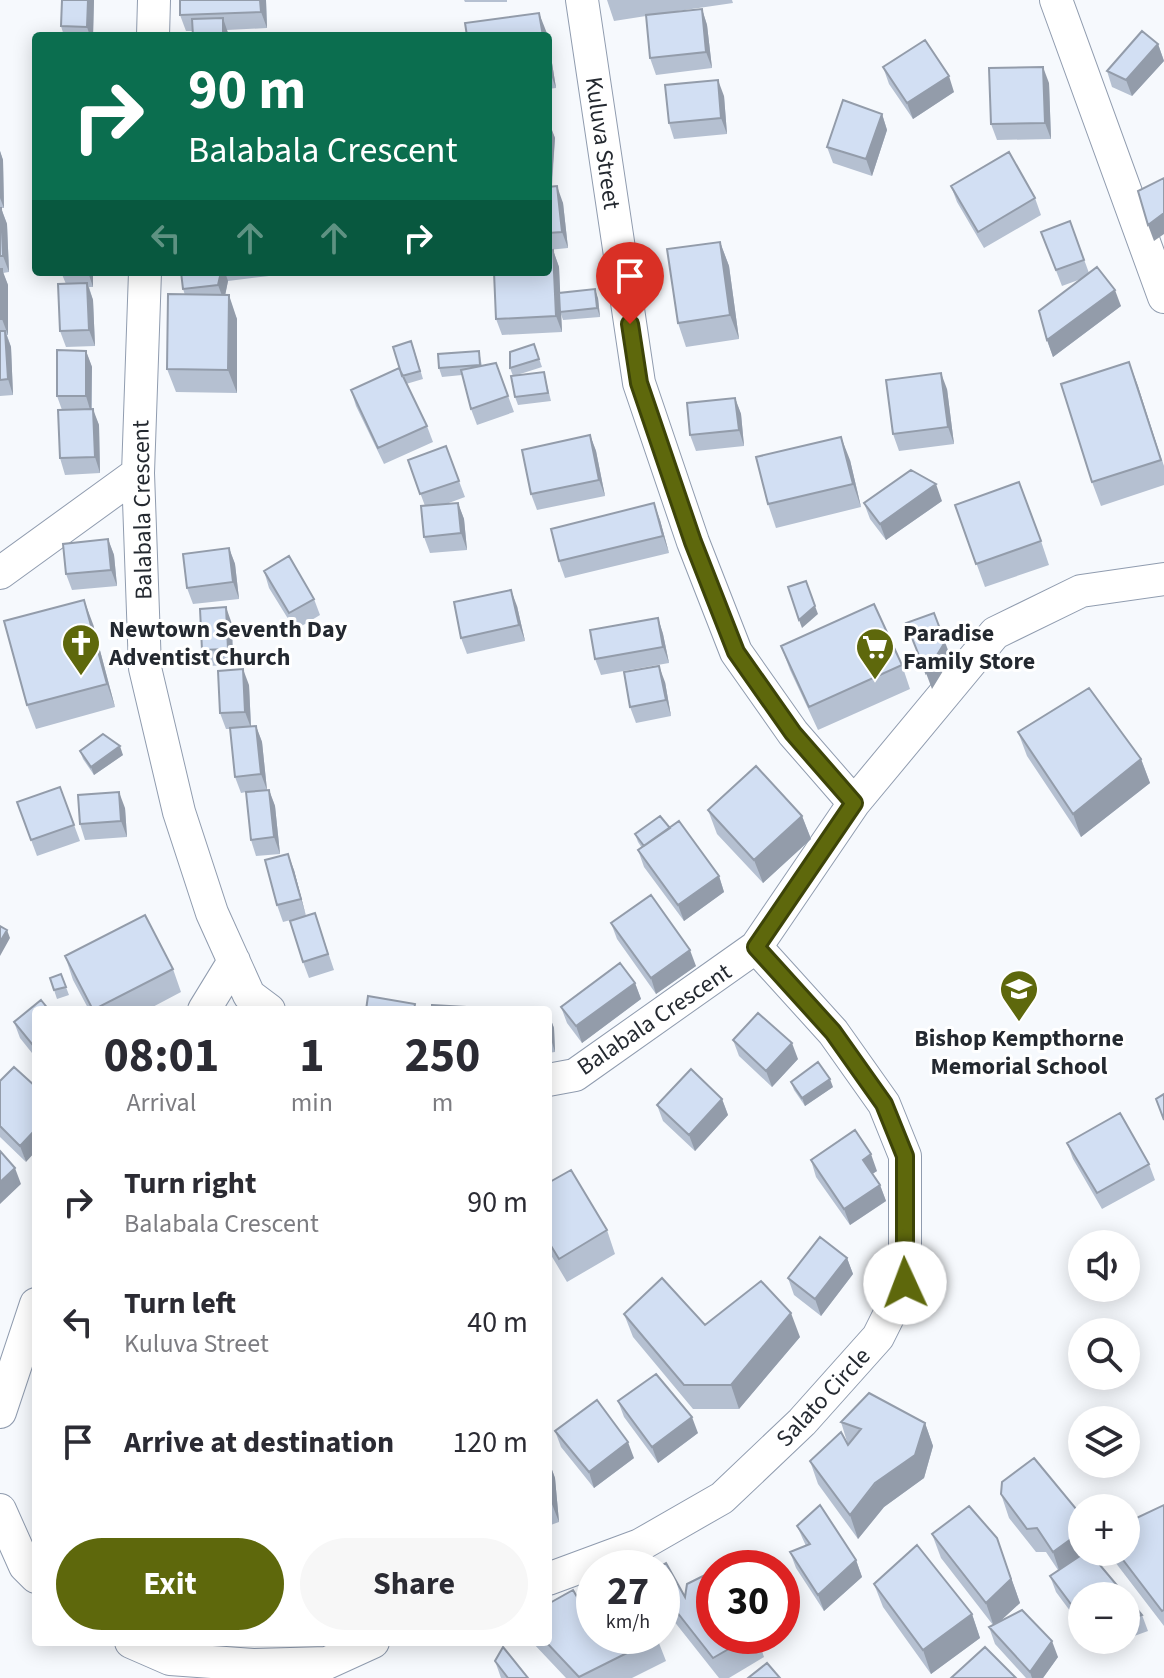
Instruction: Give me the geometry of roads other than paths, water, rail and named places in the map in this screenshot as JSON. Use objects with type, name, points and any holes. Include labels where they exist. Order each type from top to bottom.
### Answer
[{"type":"street","points":[[153,32],[154,0]]},
{"type":"street","name":"Kuluva Street","points":[[582,0],[644,397],[693,542],[736,652],[793,733],[854,803]]},
{"type":"street","points":[[1056,0],[1164,297]]},
{"type":"street","name":"Balabala Crescent","points":[[145,276],[138,473],[145,668],[179,812],[212,913],[249,995],[264,1006]]},
{"type":"street","points":[[0,573],[138,473]]},
{"type":"street","name":"Balabala Crescent","points":[[552,1079],[575,1075],[756,947],[854,803],[995,633],[1081,591],[1164,579]]},
{"type":"street","name":"Salato Circle","points":[[552,1578],[640,1545],[722,1498],[802,1422],[878,1337],[905,1283],[905,1156],[884,1104],[833,1032],[756,947]]},
{"type":"street","points":[[206,1006],[234,961]]},
{"type":"street","points":[[0,1412],[32,1316]]},
{"type":"street","points":[[0,1510],[25,1566],[32,1573]]},
{"type":"street","points":[[140,1646],[170,1659],[253,1665],[327,1663],[364,1646]]},
{"type":"place","name":"Newtown Seventh Day Adventist Church","points":[[81,677]]},
{"type":"place","name":"Paradise Family Store","points":[[875,681]]},
{"type":"place","name":"Bishop Kempthorne Memorial School","points":[[1019,1023]]}]
